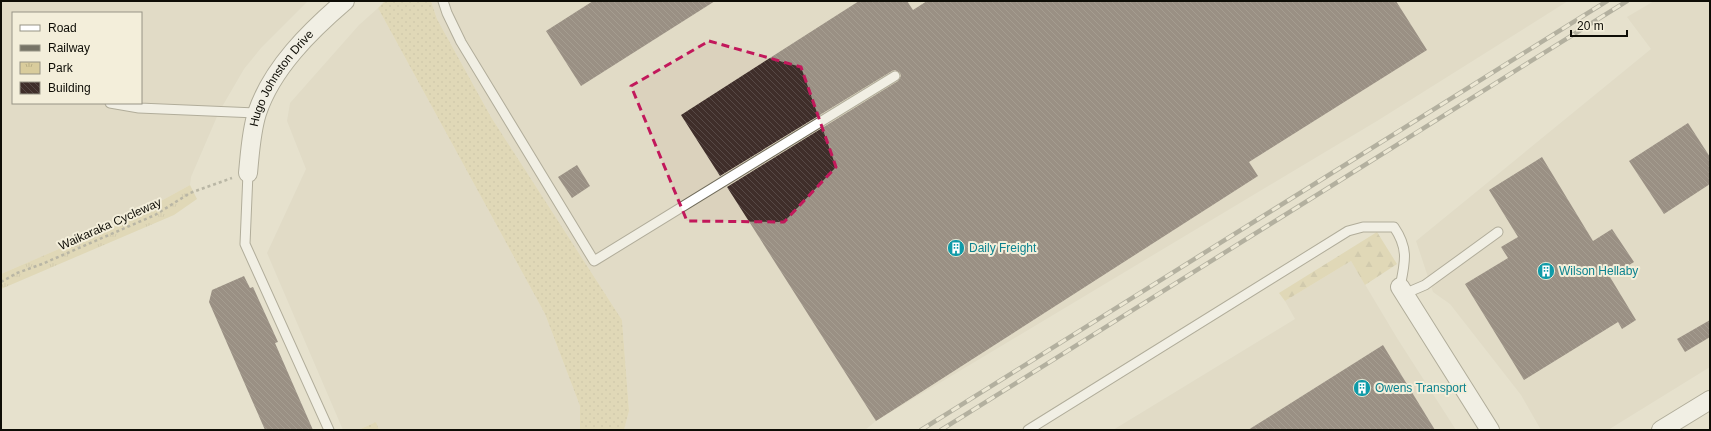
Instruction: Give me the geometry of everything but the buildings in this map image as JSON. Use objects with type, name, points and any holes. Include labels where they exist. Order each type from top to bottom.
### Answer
[{"type":"street","name":"Hugo Johnston Drive","points":[[248,173],[252,135],[257,113],[278,72],[322,21],[345,1]]},
{"type":"street","points":[[1402,290],[1490,430]]},
{"type":"street","points":[[1661,430],[1710,400]]},
{"type":"lane","points":[[443,1],[461,42],[594,261],[895,76]]},
{"type":"lane","points":[[116,104],[139,108],[257,113]]},
{"type":"lane","points":[[248,173],[245,244],[328,430]]},
{"type":"lane","points":[[1028,430],[1348,231],[1363,227],[1394,227],[1402,238],[1405,248],[1402,290],[1425,285],[1498,232]]},
{"type":"path","name":"Waikaraka Cycleway","points":[[1,282],[17,273],[42,264],[155,215],[190,193],[248,173]]},
{"type":"highlighted area","points":[[709,41],[801,67],[836,167],[784,222],[687,221],[631,86]]},
{"type":"shaded area","points":[[1,1],[308,1],[261,48],[244,69],[219,112],[191,177],[190,185],[128,219],[1,274]]},
{"type":"shaded area","points":[[431,1],[1568,1],[1377,121],[876,421],[865,430],[624,430],[629,411],[622,320],[491,117],[437,19]]},
{"type":"shaded area","points":[[1654,1],[1710,1],[1710,367],[1608,430],[1541,430],[1521,395],[1450,304],[1433,292],[1416,241],[1651,49],[1627,17]]},
{"type":"shaded area","points":[[378,8],[545,314],[580,406],[580,430],[379,430],[376,422],[358,430],[343,430],[267,253],[306,169],[287,121],[290,103],[359,25]]},
{"type":"shaded area","points":[[1351,261],[1397,338],[1456,430],[1113,430],[1295,319],[1285,301]]},
{"type":"green space","points":[[385,1],[431,1],[437,19],[491,117],[622,320],[629,411],[624,430],[580,430],[580,406],[545,314],[378,8]]},
{"type":"green space","points":[[190,185],[197,199],[174,215],[1,289],[1,274],[128,219]]},
{"type":"green space","points":[[1377,232],[1397,264],[1365,285],[1351,261],[1285,301],[1279,293]]},
{"type":"green space","points":[[376,422],[379,430],[358,430]]},
{"type":"railway","points":[[921,430],[1607,1]]},
{"type":"railway","points":[[941,430],[1627,1]]},
{"type":"place","name":"Daily Freight","points":[[956,248]]},
{"type":"place","name":"Wilson Hellaby","points":[[1546,271]]},
{"type":"place","name":"Owens Transport","points":[[1362,388]]}]
